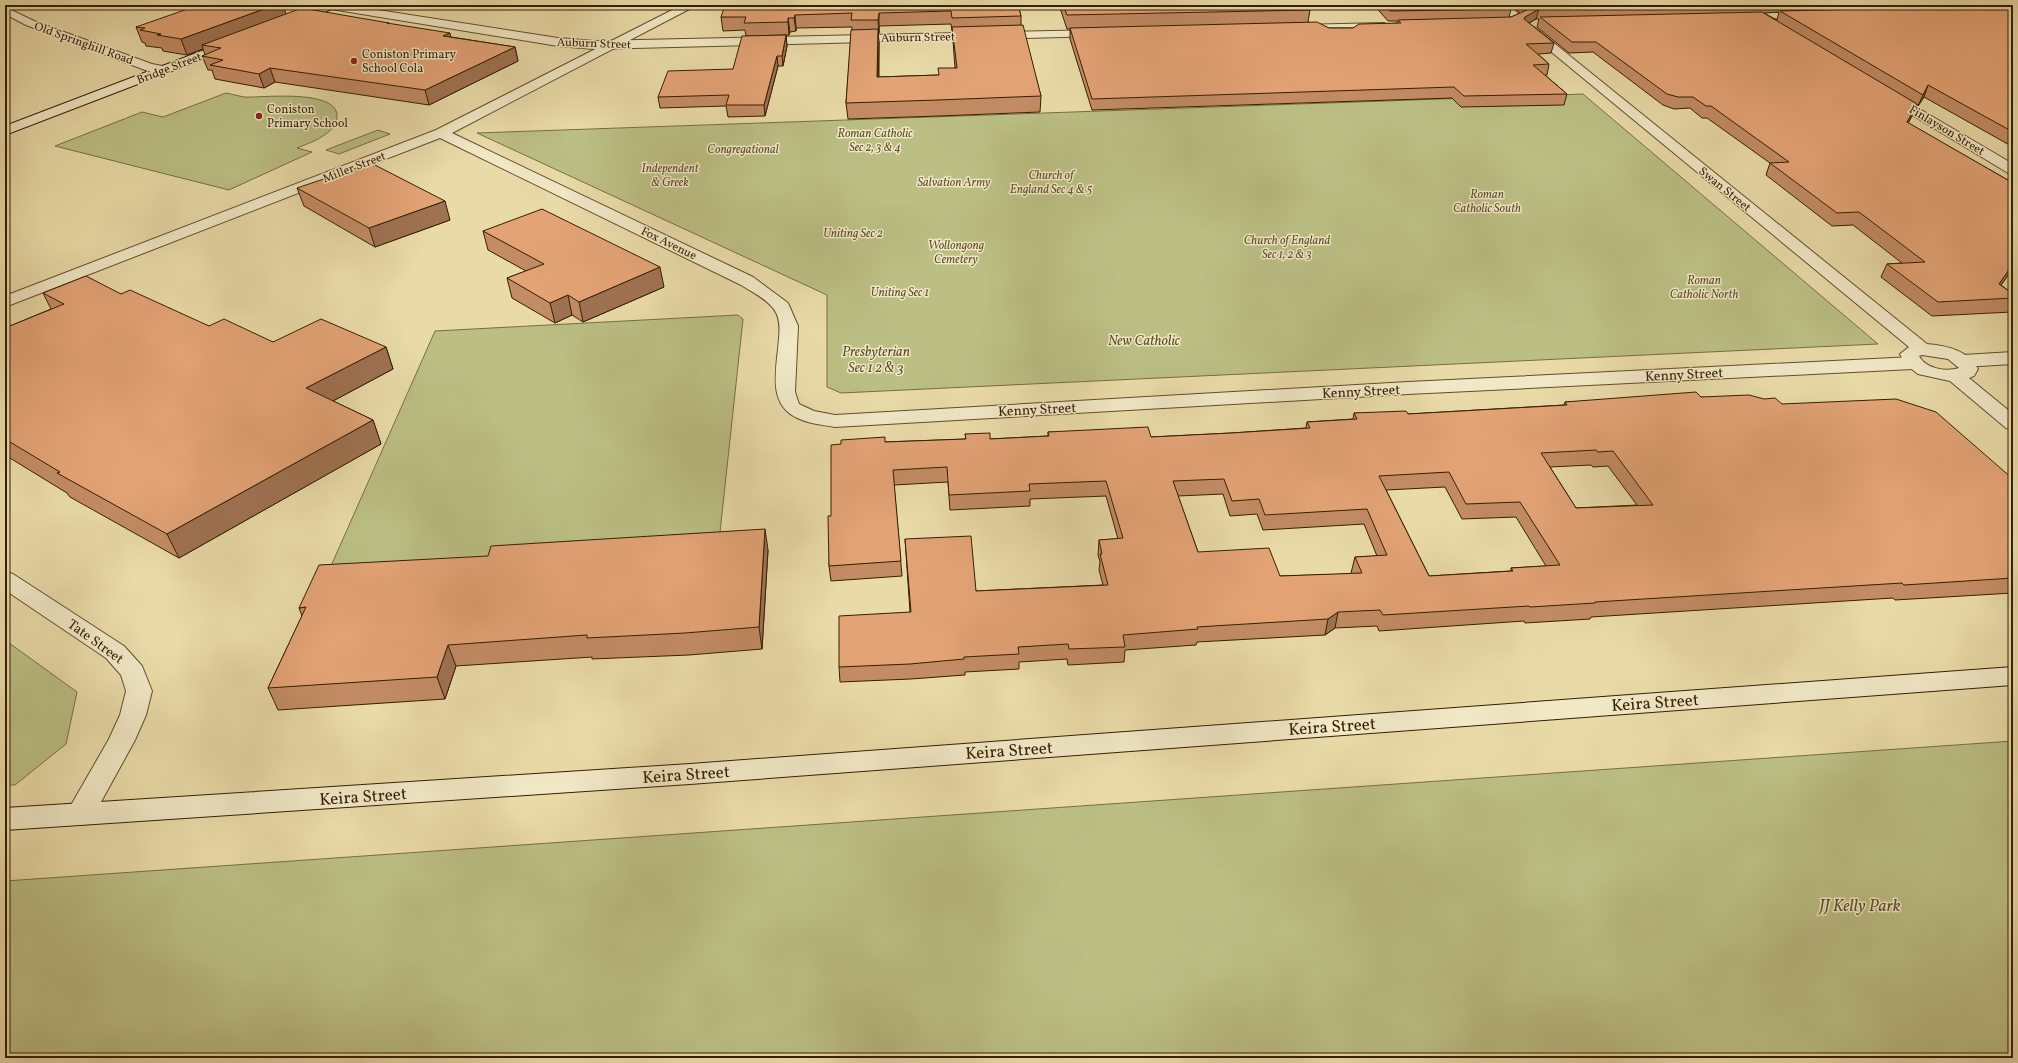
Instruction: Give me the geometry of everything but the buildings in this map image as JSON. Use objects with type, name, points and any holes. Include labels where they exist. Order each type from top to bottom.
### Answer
[{"type":"street","name":"Miller Street","points":[[5,302],[441,133],[691,5]]},
{"type":"street","name":"Swan Street","points":[[1502,5],[1515,23],[1918,356]]},
{"type":"street","points":[[1981,5],[2013,20]]},
{"type":"street","name":"Auburn Street","points":[[332,6],[558,42],[614,44],[1109,33]]},
{"type":"street","points":[[280,26],[332,6]]},
{"type":"street","name":"Old Springhill Road","points":[[5,10],[30,23],[149,67],[164,70]]},
{"type":"street","points":[[1970,12],[2013,11]]},
{"type":"street","points":[[1727,17],[1821,15]]},
{"type":"street","points":[[1759,16],[1777,28]]},
{"type":"street","points":[[1284,29],[1396,26]]},
{"type":"street","name":"Bridge Street","points":[[5,131],[244,39]]},
{"type":"street","name":"Finlayson Street","points":[[1878,89],[2013,170]]},
{"type":"street","name":"Fox Avenue","points":[[441,133],[747,281],[768,295],[782,307],[789,326],[785,392],[791,407],[808,416]]},
{"type":"street","name":"Kenny Street","points":[[808,416],[835,420],[1392,389],[1918,356],[1946,352],[1959,368]]},
{"type":"street","points":[[1959,368],[2013,358]]},
{"type":"street","points":[[1959,368],[2013,424]]},
{"type":"street","name":"Tate Street","points":[[5,580],[115,652],[133,672],[139,691],[133,715],[122,740],[80,814]]},
{"type":"street","name":"Keira Street","points":[[5,818],[690,774],[2013,676]]},
{"type":"green space","points":[[226,93],[244,97],[297,96],[313,98],[326,102],[334,108],[337,117],[336,123],[322,137],[297,148],[312,152],[229,190],[55,146],[142,112],[163,117]]},
{"type":"green space","name":"Wollongong Cemetery","points":[[1583,94],[1878,344],[841,393],[827,387],[827,295],[477,133]]},
{"type":"green space","points":[[378,130],[390,134],[339,154],[326,150]]},
{"type":"green space","points":[[738,315],[743,319],[718,551],[327,575],[435,331]]},
{"type":"green space","points":[[5,640],[77,692],[66,744],[15,785],[5,785]]},
{"type":"green space","name":"JJ Kelly Park","points":[[2013,741],[2013,1058],[5,1058],[5,881]]},
{"type":"place","name":"Coniston Primary School Cola","points":[[354,61]]},
{"type":"place","name":"Coniston Primary School","points":[[259,116]]},
{"type":"park label","name":"Roman Catholic Sec 2, 3 & 4","points":[[875,140]]},
{"type":"park label","name":"Congregational","points":[[743,149]]},
{"type":"park label","name":"Independent & Greek","points":[[670,175]]},
{"type":"park label","name":"Salvation Army","points":[[954,182]]},
{"type":"park label","name":"Church of England Sec 4 & 5","points":[[1051,182]]},
{"type":"park label","name":"Roman Catholic South","points":[[1487,201]]},
{"type":"park label","name":"Uniting Sec 2","points":[[853,233]]},
{"type":"park label","name":"Church of England Sec 1, 2 & 3","points":[[1287,247]]},
{"type":"park label","name":"Roman Catholic North","points":[[1704,287]]},
{"type":"park label","name":"Uniting Sec 1","points":[[900,292]]},
{"type":"park label","name":"New Catholic","points":[[1144,340]]},
{"type":"park label","name":"Presbyterian Sec 1 2 & 3","points":[[876,360]]}]
